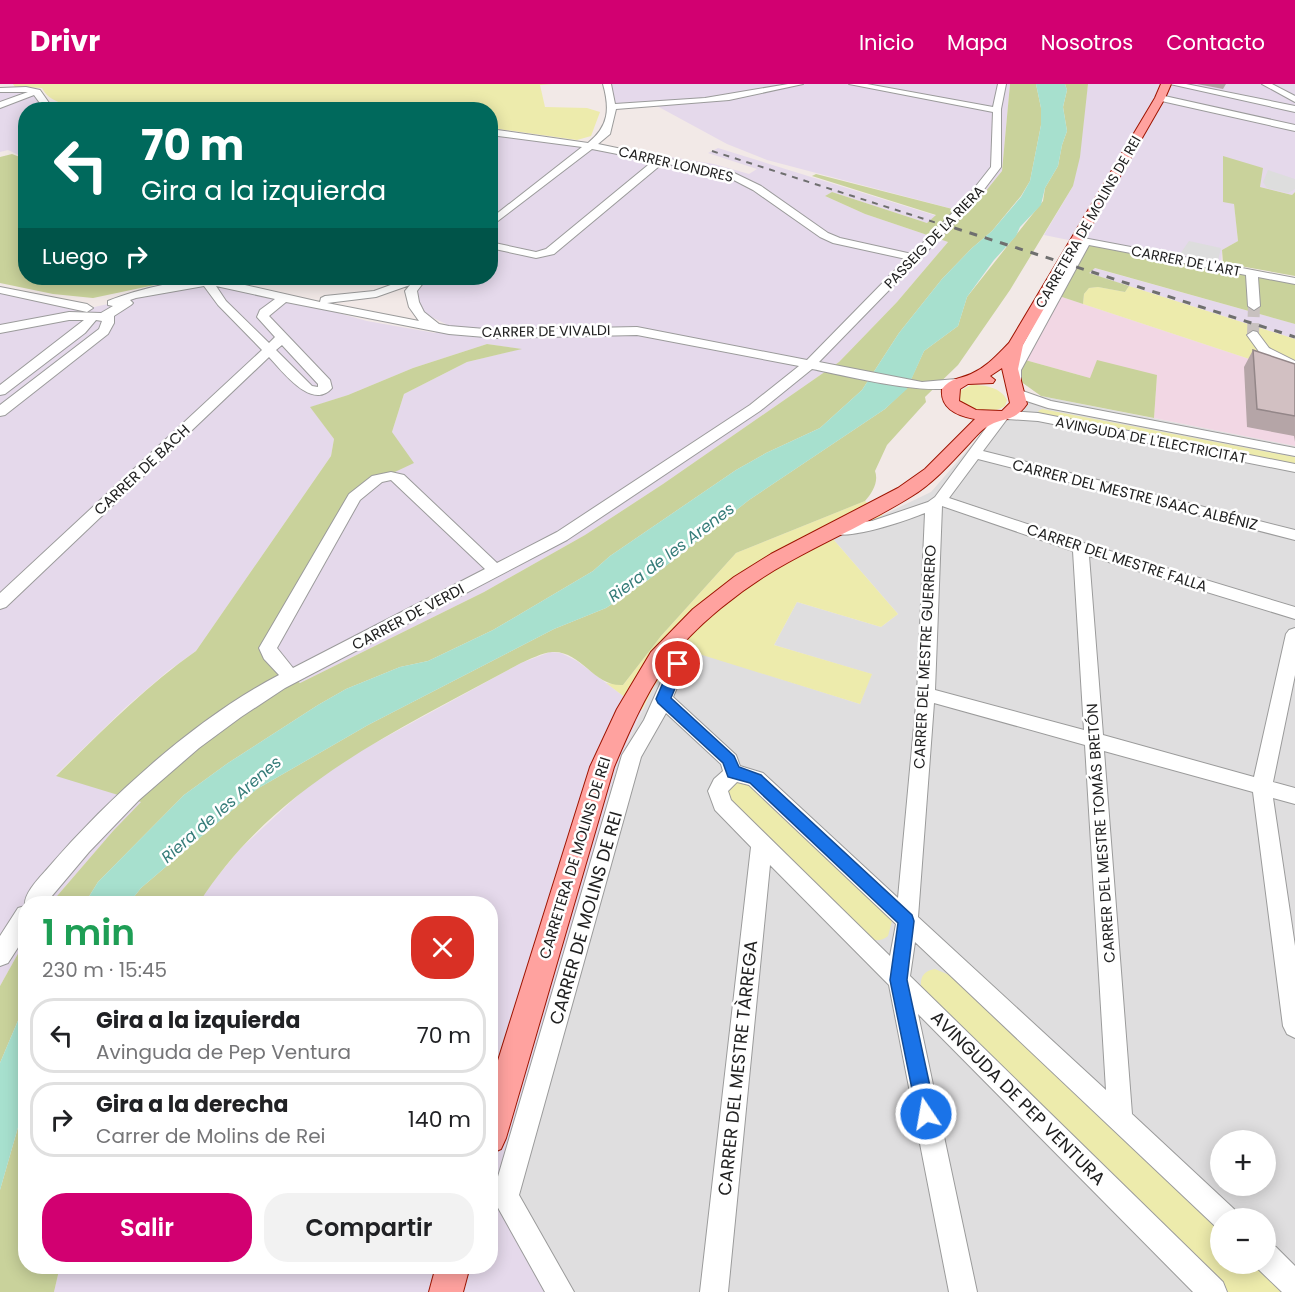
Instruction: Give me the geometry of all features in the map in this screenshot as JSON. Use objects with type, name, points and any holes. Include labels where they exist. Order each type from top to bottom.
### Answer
[{"type":"main road","name":"CARRETERA DE MOLINS DE REI","points":[[951,451],[958,426],[948,392],[956,383],[974,379],[995,366],[1015,345],[1082,240],[1161,98],[1166,84]]},
{"type":"main road","name":"CARRETERA DE MOLINS DE REI","points":[[498,1112],[602,767],[628,709],[665,651],[700,614],[741,582],[832,529],[912,487],[931,473],[975,427],[1001,416],[1018,404],[1010,369],[1015,345]]},
{"type":"main road","name":"CARRETERA DE MOLINS DE REI","points":[[974,379],[1000,384],[1015,390]]},
{"type":"main road","points":[[953,404],[973,415],[1001,416]]},
{"type":"main road","points":[[446,1292],[451,1274]]},
{"type":"street","points":[[498,218],[592,146],[608,128],[611,97],[607,84]]},
{"type":"street","points":[[611,107],[719,100],[799,84]]},
{"type":"street","points":[[853,84],[997,110]]},
{"type":"street","name":"PASSEIG DE LA RIERA","points":[[818,366],[969,202],[996,167],[997,110],[1002,84]]},
{"type":"street","points":[[1174,84],[1295,109]]},
{"type":"street","points":[[1266,84],[1295,99]]},
{"type":"street","points":[[0,90],[36,91]]},
{"type":"street","points":[[0,105],[36,91]]},
{"type":"street","points":[[36,91],[43,102]]},
{"type":"street","points":[[1161,98],[1295,128]]},
{"type":"street","name":"CARRER LONDRES","points":[[498,133],[592,146],[662,159],[741,179],[824,235],[837,241],[915,258]]},
{"type":"street","points":[[498,247],[536,255],[550,252],[662,159]]},
{"type":"street","name":"CARRER DE L'ART","points":[[1082,240],[1252,274],[1295,280]]},
{"type":"street","name":"CARRETERA DE MOLINS DE REI","points":[[1015,390],[1015,370],[1082,240]]},
{"type":"street","points":[[1252,274],[1254,306]]},
{"type":"street","name":"CARRER DE VIVALDI","points":[[0,329],[89,310],[112,309],[194,285]]},
{"type":"street","points":[[209,285],[222,303],[308,389],[321,391],[325,388],[325,383],[263,317],[264,313],[288,299],[358,297],[402,285]]},
{"type":"street","name":"CARRER DE VIVALDI","points":[[231,285],[288,299],[381,308],[449,330],[497,334],[637,331],[922,387],[956,383]]},
{"type":"street","points":[[381,308],[411,285]]},
{"type":"street","points":[[415,285],[411,291],[414,309],[424,320],[449,330]]},
{"type":"street","points":[[0,290],[89,310],[81,330],[0,391]]},
{"type":"street","points":[[42,319],[55,309],[59,302]]},
{"type":"street","points":[[0,412],[104,331],[112,309]]},
{"type":"street","points":[[1253,334],[1257,344],[1269,354],[1295,365]]},
{"type":"street","name":"CARRER DE BACH","points":[[0,603],[283,337]]},
{"type":"street","name":"CARRER DE VERDI","points":[[40,896],[75,851],[149,777],[184,747],[242,706],[291,677],[496,571],[579,525],[818,366]]},
{"type":"street","name":"CARRER DE VIVALDI","points":[[922,387],[953,404]]},
{"type":"street","name":"AVINGUDA DE L'ELECTRICITAT","points":[[1015,390],[1048,404],[1295,452]]},
{"type":"street","points":[[937,502],[976,454],[1001,416]]},
{"type":"street","name":"AVINGUDA DE L'ELECTRICITAT","points":[[1001,416],[1038,417],[1295,468]]},
{"type":"street","name":"CARRER DEL MESTRE ISAAC ALBÉNIZ","points":[[976,454],[1295,535]]},
{"type":"street","points":[[291,677],[270,654],[268,648],[354,496],[377,479],[391,476],[399,478],[496,571]]},
{"type":"street","name":"CARRETERA DE MOLINS DE REI","points":[[832,529],[874,526],[937,502]]},
{"type":"street","name":"CARRER DEL MESTRE FALLA","points":[[937,502],[1295,613]]},
{"type":"street","name":"CARRER DEL MESTRE GUERRERO","points":[[937,502],[926,694],[899,980],[963,1292]]},
{"type":"street","name":"CARRER DEL MESTRE TOMÁS BRETÓN","points":[[1081,548],[1120,1119]]},
{"type":"street","points":[[1295,634],[1262,787],[1295,1026]]},
{"type":"street","name":"CARRER DE MOLINS DE REI","points":[[560,1292],[505,1197],[632,755],[663,699],[678,664],[673,655],[665,651]]},
{"type":"street","points":[[926,694],[1295,796]]},
{"type":"street","points":[[663,699],[729,760],[733,773],[741,773],[756,779],[1214,1208]]},
{"type":"street","name":"AVINGUDA DE PEP VENTURA","points":[[733,773],[721,784],[718,797],[722,804],[1213,1292]]},
{"type":"street","name":"CARRER DEL MESTRE TÀRREGA","points":[[714,1292],[762,844]]},
{"type":"street","points":[[0,956],[18,928]]},
{"type":"street","points":[[1276,1267],[1295,1285]]},
{"type":"shaded area","points":[[13,84],[552,84],[540,85],[545,107],[587,108],[600,112],[591,136],[577,140],[498,129],[498,102],[58,102],[48,96],[42,88],[15,87]]},
{"type":"shaded area","points":[[607,84],[1010,84],[1002,171],[968,213],[767,160],[727,144],[657,106],[611,107]]},
{"type":"shaded area","points":[[1010,84],[1036,84],[1041,108],[1041,125],[1030,181],[1021,196],[992,231],[942,279],[899,333],[862,390],[820,428],[736,470],[610,556],[593,571],[493,630],[428,661],[400,667],[346,689],[318,705],[228,763],[184,795],[98,882],[89,896],[57,896],[141,802],[56,776],[141,695],[196,651],[331,456],[334,439],[310,407],[348,395],[413,368],[487,344],[522,349],[467,362],[404,394],[392,432],[414,463],[365,486],[268,648],[291,677],[300,683],[484,592],[585,535],[663,484],[839,362],[897,302],[948,242],[865,214],[825,196],[832,192],[927,223],[936,215],[812,176],[816,174],[968,213],[1002,171]]},
{"type":"shaded area","points":[[1065,84],[1088,84],[1080,157],[1073,186],[1010,290],[958,365],[925,397],[926,402],[887,445],[875,471],[874,487],[865,501],[736,553],[661,636],[623,685],[604,680],[580,662],[562,653],[552,652],[521,663],[386,736],[303,792],[264,824],[230,861],[204,896],[135,896],[141,888],[257,789],[368,725],[554,629],[606,608],[648,580],[749,500],[885,409],[907,388],[924,351],[958,326],[967,297],[1043,201],[1045,188],[1058,166],[1067,131],[1063,107],[1067,90]]},
{"type":"shaded area","points":[[1088,84],[1295,84],[1295,192],[1292,195],[1260,187],[1262,168],[1223,157],[1234,203],[1238,241],[1222,250],[1221,271],[1044,235],[1073,186]]},
{"type":"shaded area","points":[[0,90],[34,91],[44,102],[18,102],[18,155],[8,150],[0,152]]},
{"type":"shaded area","points":[[498,129],[714,164],[749,174],[757,169],[708,153],[718,148],[937,216],[927,223],[832,192],[825,196],[865,214],[948,242],[897,302],[839,362],[663,484],[585,535],[484,592],[300,683],[270,654],[392,432],[404,394],[467,362],[520,349],[487,344],[413,368],[348,395],[311,407],[334,439],[331,456],[196,651],[168,671],[125,708],[56,775],[142,802],[113,831],[57,896],[18,896],[18,954],[0,986],[0,290],[90,308],[194,285],[221,285],[292,300],[367,321],[435,333],[446,324],[423,313],[416,300],[417,292],[422,285],[498,285]]},
{"type":"shaded area","points":[[12,154],[18,156],[18,285],[155,285],[93,298],[53,294],[0,283],[0,157]]},
{"type":"shaded area","points":[[1223,156],[1263,168],[1260,187],[1292,195],[1295,192],[1295,276],[1223,263],[1222,250],[1238,241],[1234,204],[1223,202]]},
{"type":"shaded area","points":[[1268,170],[1295,179],[1295,189],[1288,193],[1267,188],[1263,182]]},
{"type":"shaded area","points":[[1189,241],[1221,248],[1218,261],[1180,254]]},
{"type":"shaded area","points":[[1082,243],[1295,283],[1295,324],[1095,268],[1089,273],[1129,286],[1125,292],[1098,287],[1089,288],[1084,294],[1083,304],[1053,294]]},
{"type":"shaded area","points":[[1094,268],[1295,324],[1295,339],[1088,273]]},
{"type":"shaded area","points":[[1129,286],[1295,339],[1295,374],[1083,304],[1084,294],[1089,288],[1098,287],[1125,292]]},
{"type":"shaded area","points":[[1053,294],[1295,374],[1295,446],[1154,418],[1157,375],[1090,378],[1018,358]]},
{"type":"shaded area","points":[[1018,358],[1090,378],[1097,360],[1157,375],[1154,418],[1041,396],[1020,381]]},
{"type":"shaded area","points":[[971,385],[987,386],[1000,392],[1007,400],[1005,406],[993,411],[981,411],[969,407],[959,399],[960,391]]},
{"type":"shaded area","points":[[1041,396],[1295,446],[1295,1292],[548,1292],[500,1203],[521,1114],[617,765],[654,686],[683,648],[860,704],[871,674],[774,645],[797,602],[881,627],[898,614],[833,539],[931,492],[990,424]]},
{"type":"shaded area","points":[[1042,409],[1295,457],[1295,465],[1038,411]]},
{"type":"shaded area","points":[[865,501],[883,515],[833,539],[898,614],[881,627],[797,602],[774,645],[872,674],[860,704],[683,649],[654,686],[642,710],[606,683],[623,685],[661,636],[736,553]]},
{"type":"shaded area","points":[[550,652],[561,653],[577,661],[642,710],[617,765],[521,1114],[500,1203],[548,1292],[54,1292],[58,1274],[498,1274],[498,896],[204,896],[240,849],[309,785],[344,760],[521,663]]},
{"type":"shaded area","points":[[744,780],[887,913],[892,921],[888,936],[877,940],[866,937],[725,800],[730,783]]},
{"type":"shaded area","points":[[18,954],[18,1021],[0,1063],[0,986]]},
{"type":"shaded area","points":[[935,969],[954,977],[1210,1221],[1210,1274],[1265,1274],[1284,1292],[1223,1292],[921,988],[921,980],[928,971]]},
{"type":"shaded area","points":[[18,1127],[18,1274],[58,1274],[54,1292],[0,1292],[0,1190]]},
{"type":"water","name":"Riera de les Arenes","points":[[1036,84],[1065,84],[1067,90],[1063,107],[1067,131],[1058,166],[1045,188],[1041,205],[1020,227],[1016,236],[994,260],[967,297],[958,326],[924,351],[907,389],[885,409],[749,500],[648,580],[606,608],[554,629],[368,725],[257,789],[141,888],[135,896],[89,896],[98,882],[184,795],[228,763],[318,705],[346,689],[400,667],[428,661],[493,630],[593,571],[610,556],[736,470],[820,428],[862,390],[899,333],[942,279],[992,231],[1021,197],[1030,181],[1041,125],[1041,108]]},
{"type":"water","points":[[18,1021],[18,1127],[0,1190],[0,1063]]},
{"type":"building","points":[[1253,350],[1295,364],[1295,416],[1257,409]]},
{"type":"tunnel","points":[[1253,335],[1254,306]]},
{"type":"railway","points":[[712,151],[943,225]]},
{"type":"railway","points":[[939,223],[1295,337]]},
{"type":"route","points":[[678,664],[663,699],[729,760],[733,773],[749,775],[756,779],[906,921],[899,964],[899,980],[926,1114]]}]
